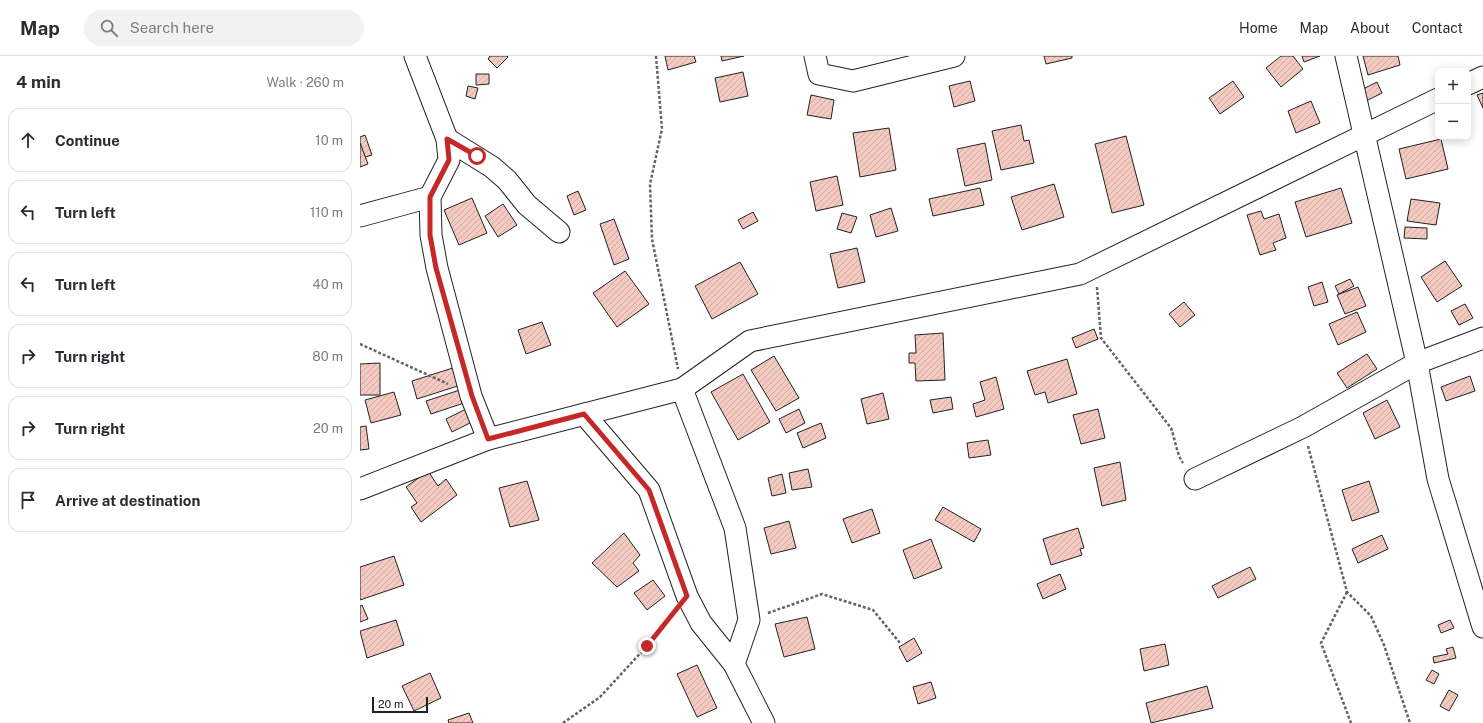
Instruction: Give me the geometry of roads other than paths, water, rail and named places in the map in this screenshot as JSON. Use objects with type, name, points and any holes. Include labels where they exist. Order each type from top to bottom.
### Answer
[{"type":"street","points":[[415,56],[447,139],[449,160],[430,197],[430,235],[436,268],[472,396],[488,439]]},
{"type":"street","points":[[815,56],[819,74],[853,81],[954,56]]},
{"type":"street","points":[[1346,56],[1417,363],[1438,479],[1483,627]]},
{"type":"street","points":[[1471,83],[1483,77]]},
{"type":"street","points":[[360,489],[488,439],[682,389],[750,341],[1080,274],[1435,100]]},
{"type":"street","points":[[447,139],[492,167],[507,180],[527,205],[559,232]]},
{"type":"street","points":[[360,216],[430,197]]},
{"type":"street","points":[[1195,479],[1303,427],[1417,363],[1483,338]]},
{"type":"street","points":[[682,389],[735,528],[749,620],[734,664]]},
{"type":"street","points":[[584,414],[649,490],[687,596],[701,623],[734,664],[764,723]]}]
